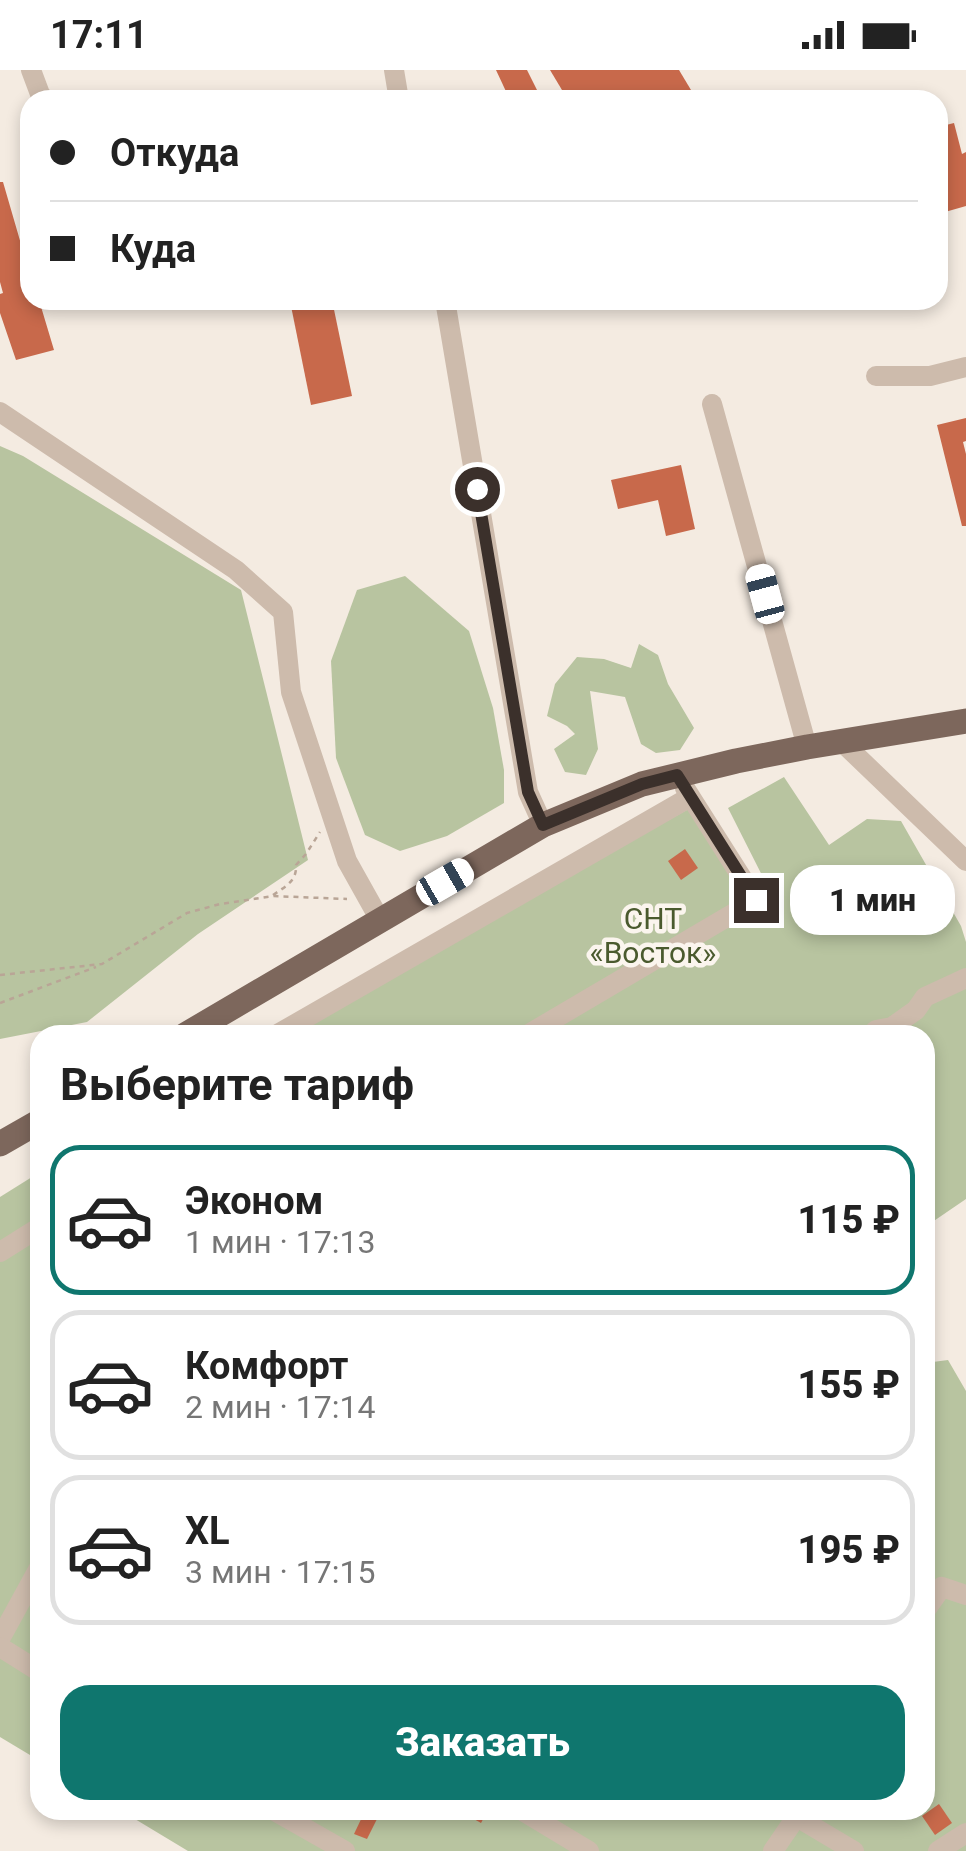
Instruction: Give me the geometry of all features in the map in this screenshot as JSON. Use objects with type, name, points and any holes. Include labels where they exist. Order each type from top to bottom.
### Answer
[{"type":"main road","points":[[206,1025],[374,910],[543,825],[642,784],[684,786],[808,747],[966,721]]},
{"type":"main road","points":[[0,1144],[30,1127]]},
{"type":"street","points":[[447,310],[528,792],[543,825]]},
{"type":"street","points":[[876,376],[930,376],[966,367]]},
{"type":"street","points":[[712,404],[808,747]]},
{"type":"street","points":[[0,412],[236,570],[283,612],[291,692],[348,861],[374,910]]},
{"type":"street","points":[[843,743],[966,860]]},
{"type":"street","points":[[292,1025],[684,786],[756,900],[544,1025]]},
{"type":"street","points":[[895,1025],[916,1010],[925,997],[966,978]]},
{"type":"street","points":[[0,1252],[30,1233]]},
{"type":"street","points":[[0,1639],[30,1584]]},
{"type":"street","points":[[935,1596],[942,1586],[966,1595]]},
{"type":"street","points":[[0,1647],[30,1666]]},
{"type":"street","points":[[291,1820],[344,1851]]},
{"type":"street","points":[[538,1820],[589,1851]]},
{"type":"street","points":[[773,1851],[790,1820]]},
{"type":"street","points":[[806,1820],[854,1851]]},
{"type":"street","points":[[938,1851],[966,1833]]},
{"type":"path","points":[[273,896],[296,875],[296,865],[322,830],[334,824]]},
{"type":"path","points":[[0,1004],[102,964],[187,912],[273,896],[309,896],[374,910]]},
{"type":"path","points":[[0,975],[102,964]]},
{"type":"green space","points":[[0,446],[23,456],[241,590],[308,860],[198,934],[87,1022],[30,1025],[30,1033],[0,1039]]},
{"type":"green space","points":[[405,576],[469,631],[493,708],[504,770],[504,803],[447,836],[400,851],[365,835],[336,758],[331,661],[357,590]]},
{"type":"green space","points":[[639,644],[658,655],[668,684],[694,728],[680,750],[656,753],[641,744],[625,697],[590,691],[598,749],[586,775],[565,772],[554,749],[575,734],[547,716],[555,684],[577,657],[604,659],[631,668]]},
{"type":"green space","name":"СНТ «Восток»","points":[[784,777],[829,845],[867,819],[901,821],[961,926],[966,942],[966,1199],[935,1220],[935,1025],[302,1025],[692,807],[740,891],[771,893],[728,808]]},
{"type":"green space","points":[[30,1178],[30,1755],[0,1737],[0,1197]]},
{"type":"green space","points":[[948,1360],[966,1391],[966,1851],[188,1851],[137,1820],[935,1820],[935,1362]]},
{"type":"building","points":[[496,70],[527,70],[537,90],[505,90]]},
{"type":"building","points":[[550,70],[679,70],[691,90],[562,90]]},
{"type":"building","points":[[954,123],[962,154],[966,152],[966,206],[948,211],[948,124]]},
{"type":"building","points":[[3,182],[20,241],[20,310],[42,310],[54,350],[16,360],[0,313]]},
{"type":"building","points":[[292,310],[334,310],[352,396],[311,405]]},
{"type":"building","points":[[966,418],[966,526],[962,526],[937,425]]},
{"type":"building","points":[[681,465],[695,529],[666,536],[658,500],[618,509],[611,480]]},
{"type":"building","points":[[685,849],[698,868],[681,880],[668,861]]},
{"type":"building","points":[[939,1804],[952,1823],[935,1835],[925,1820],[935,1820],[935,1807]]},
{"type":"building","points":[[361,1820],[376,1820],[367,1839],[354,1834]]},
{"type":"route","points":[[477,489],[528,792],[543,825],[642,784],[677,775],[756,900]]}]
